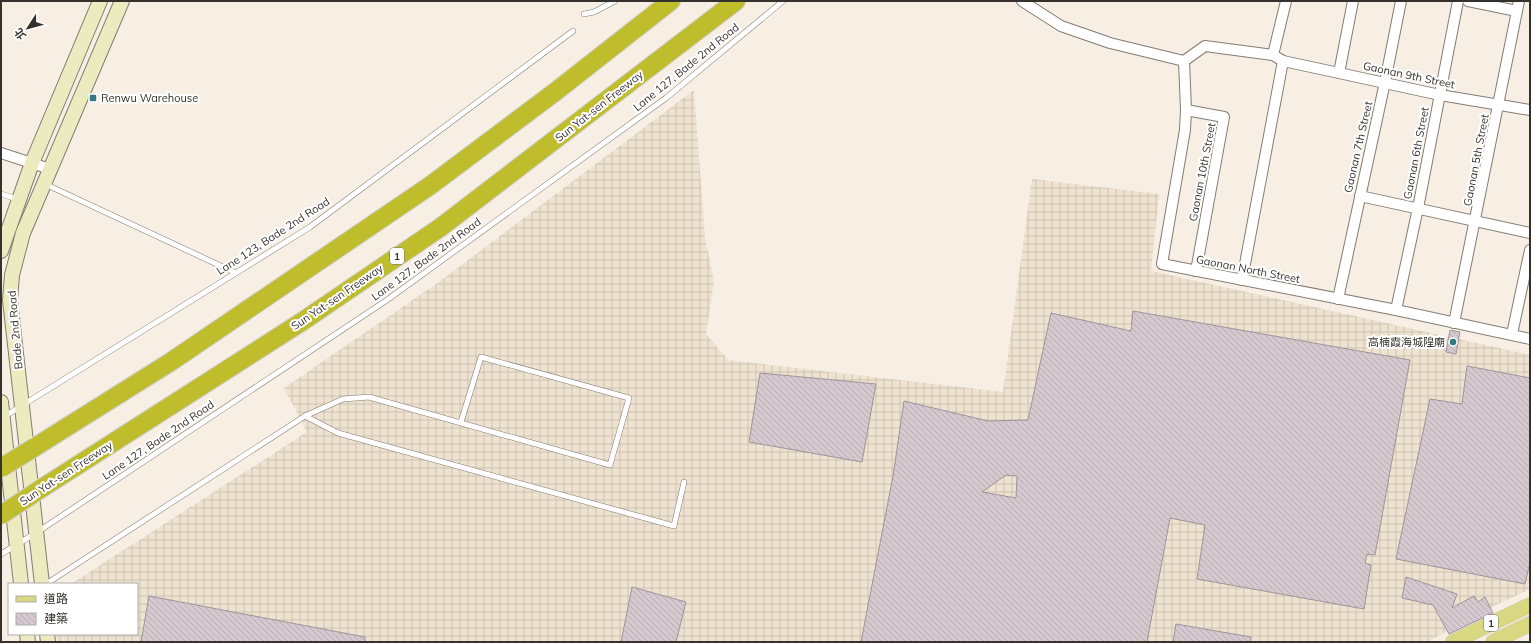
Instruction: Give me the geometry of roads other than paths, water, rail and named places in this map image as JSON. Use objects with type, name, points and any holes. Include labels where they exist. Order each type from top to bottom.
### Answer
[{"type":"highway","points":[[1,468],[172,361],[431,184],[555,92],[671,1]]},
{"type":"highway","name":"Sun Yat-sen Freeway","points":[[1,514],[303,321],[441,227],[736,1]]},
{"type":"main road","name":"1","points":[[1453,642],[1530,605]]},
{"type":"main road","name":"1","points":[[1493,642],[1530,624]]},
{"type":"street","points":[[1,251],[32,163],[100,1]]},
{"type":"street","name":"Bade 2nd Road","points":[[21,583],[27,539],[9,414],[10,300],[12,275],[23,233],[122,1]]},
{"type":"street","points":[[1022,1],[1061,26],[1110,43],[1184,61]]},
{"type":"street","points":[[1273,55],[1286,1]]},
{"type":"street","points":[[1339,73],[1354,1]]},
{"type":"street","name":"Gaonan 7th Street","points":[[1338,299],[1401,1]]},
{"type":"street","name":"Gaonan 6th Street","points":[[1396,310],[1418,208],[1458,1]]},
{"type":"street","points":[[1468,1],[1518,6]]},
{"type":"street","name":"Gaonan 5th Street","points":[[1454,323],[1476,221],[1518,6]]},
{"type":"street","name":"Gaonan 9th Street","points":[[1184,61],[1205,46],[1273,55],[1284,61],[1339,73],[1440,94],[1530,110]]},
{"type":"street","name":"Gaonan North Street","points":[[1184,61],[1186,110],[1185,130],[1162,264],[1396,310],[1530,339]]},
{"type":"street","points":[[1242,280],[1284,61]]},
{"type":"street","name":"Gaonan 10th Street","points":[[1186,110],[1224,117],[1196,271]]},
{"type":"street","points":[[1,153],[50,169]]},
{"type":"street","points":[[1360,196],[1530,233]]},
{"type":"street","points":[[1512,334],[1530,250]]},
{"type":"street","name":"Bade 2nd Road","points":[[1,402],[9,414],[27,539],[42,583]]},
{"type":"lane","points":[[584,14],[594,12],[614,1]]},
{"type":"lane","name":"Lane 127, Bade 2nd Road","points":[[1,554],[27,539],[387,300],[666,98],[783,1]]},
{"type":"lane","name":"Lane 123, Bade 2nd Road","points":[[9,414],[310,227],[573,31]]},
{"type":"lane","points":[[44,184],[236,273]]},
{"type":"lane","points":[[1,194],[19,199]]},
{"type":"lane","points":[[48,583],[305,416],[343,399],[369,397],[610,465],[629,398],[481,357],[461,422]]},
{"type":"lane","points":[[305,416],[338,433],[674,526],[684,482]]},
{"type":"place","name":"Renwu Warehouse","points":[[93,98]]},
{"type":"place","name":"高楠霞海城隍廟","points":[[1453,342]]}]
